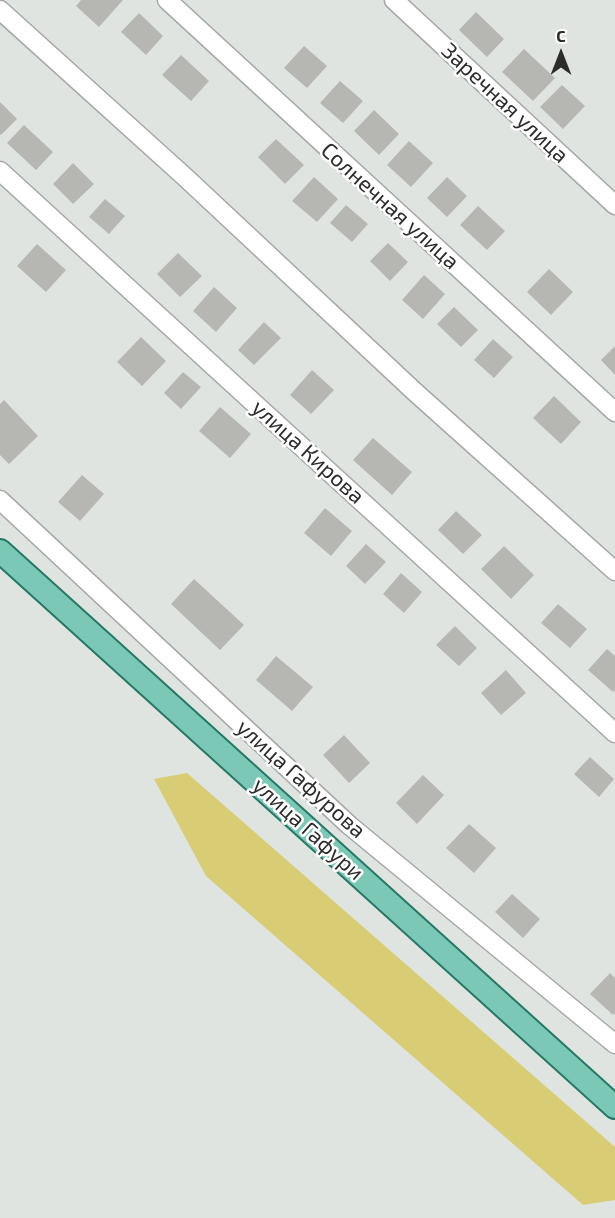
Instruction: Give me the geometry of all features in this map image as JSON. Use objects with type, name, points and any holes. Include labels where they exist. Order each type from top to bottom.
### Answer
[{"type":"main road","name":"улица Гафури","points":[[0,551],[615,1107]]},
{"type":"street","name":"Солнечная улица","points":[[167,0],[615,412]]},
{"type":"street","name":"Заречная улица","points":[[394,0],[615,205]]},
{"type":"street","points":[[0,10],[185,177],[415,392],[615,571]]},
{"type":"street","name":"улица Кирова","points":[[0,171],[615,733]]},
{"type":"street","name":"улица Гафурова","points":[[0,500],[349,825],[615,1044]]},
{"type":"shaded area","points":[[187,773],[615,1147],[615,1200],[583,1205],[206,876],[154,779]]},
{"type":"building","points":[[81,0],[123,0],[99,27],[76,6]]},
{"type":"building","points":[[476,12],[504,39],[487,57],[459,30]]},
{"type":"building","points":[[139,13],[163,36],[146,55],[121,32]]},
{"type":"building","points":[[304,46],[327,66],[307,88],[284,68]]},
{"type":"building","points":[[524,49],[555,78],[533,101],[502,72]]},
{"type":"building","points":[[181,55],[209,81],[191,101],[162,75]]},
{"type":"building","points":[[340,81],[363,101],[343,123],[320,103]]},
{"type":"building","points":[[562,85],[585,106],[563,129],[540,107]]},
{"type":"building","points":[[0,102],[17,119],[1,135],[0,134]]},
{"type":"building","points":[[374,110],[399,134],[379,155],[354,131]]},
{"type":"building","points":[[24,125],[53,152],[36,170],[7,143]]},
{"type":"building","points":[[276,139],[304,165],[285,184],[258,157]]},
{"type":"building","points":[[409,141],[433,163],[411,187],[387,165]]},
{"type":"building","points":[[73,163],[94,184],[73,204],[53,184]]},
{"type":"building","points":[[314,177],[338,199],[317,222],[292,201]]},
{"type":"building","points":[[447,177],[467,196],[447,217],[427,198]]},
{"type":"building","points":[[105,199],[125,216],[109,234],[89,217]]},
{"type":"building","points":[[346,205],[368,224],[352,242],[330,223]]},
{"type":"building","points":[[478,206],[505,231],[487,250],[460,225]]},
{"type":"building","points":[[388,243],[408,262],[390,281],[370,261]]},
{"type":"building","points":[[37,244],[66,270],[46,292],[17,266]]},
{"type":"building","points":[[178,253],[202,276],[180,297],[157,274]]},
{"type":"building","points":[[549,269],[573,292],[551,315],[527,292]]},
{"type":"building","points":[[424,275],[445,294],[423,319],[402,300]]},
{"type":"building","points":[[214,287],[237,308],[216,332],[193,311]]},
{"type":"building","points":[[454,307],[478,330],[461,347],[437,324]]},
{"type":"building","points":[[264,322],[281,338],[254,365],[238,350]]},
{"type":"building","points":[[141,337],[166,361],[142,386],[117,362]]},
{"type":"building","points":[[493,339],[513,357],[494,378],[474,360]]},
{"type":"building","points":[[615,346],[615,375],[601,360]]},
{"type":"building","points":[[312,370],[334,390],[311,414],[290,395]]},
{"type":"building","points":[[183,372],[201,387],[181,409],[164,393]]},
{"type":"building","points":[[554,396],[581,422],[561,444],[533,418]]},
{"type":"building","points":[[4,400],[38,436],[9,464],[0,455],[0,404]]},
{"type":"building","points":[[220,407],[251,434],[230,458],[199,431]]},
{"type":"building","points":[[373,438],[412,472],[392,495],[353,460]]},
{"type":"building","points":[[82,475],[104,494],[80,521],[58,502]]},
{"type":"building","points":[[325,508],[352,531],[331,556],[304,533]]},
{"type":"building","points":[[456,511],[482,535],[463,554],[438,530]]},
{"type":"building","points":[[366,544],[386,562],[365,584],[346,566]]},
{"type":"building","points":[[504,546],[534,575],[511,599],[481,569]]},
{"type":"building","points":[[401,573],[422,592],[404,613],[383,594]]},
{"type":"building","points":[[194,579],[244,625],[220,650],[171,604]]},
{"type":"building","points":[[558,604],[587,629],[570,648],[541,623]]},
{"type":"building","points":[[455,626],[477,648],[459,666],[436,645]]},
{"type":"building","points":[[607,649],[615,656],[615,690],[613,692],[588,670]]},
{"type":"building","points":[[276,656],[313,687],[292,711],[256,680]]},
{"type":"building","points":[[506,670],[526,693],[501,715],[481,693]]},
{"type":"building","points":[[344,735],[370,763],[349,783],[323,755]]},
{"type":"building","points":[[590,757],[614,779],[599,797],[574,774]]},
{"type":"building","points":[[423,775],[444,795],[417,824],[396,803]]},
{"type":"building","points":[[469,824],[496,848],[474,873],[446,848]]},
{"type":"building","points":[[512,894],[540,919],[523,938],[495,912]]},
{"type":"building","points":[[610,973],[615,978],[615,1013],[613,1015],[590,994]]}]
